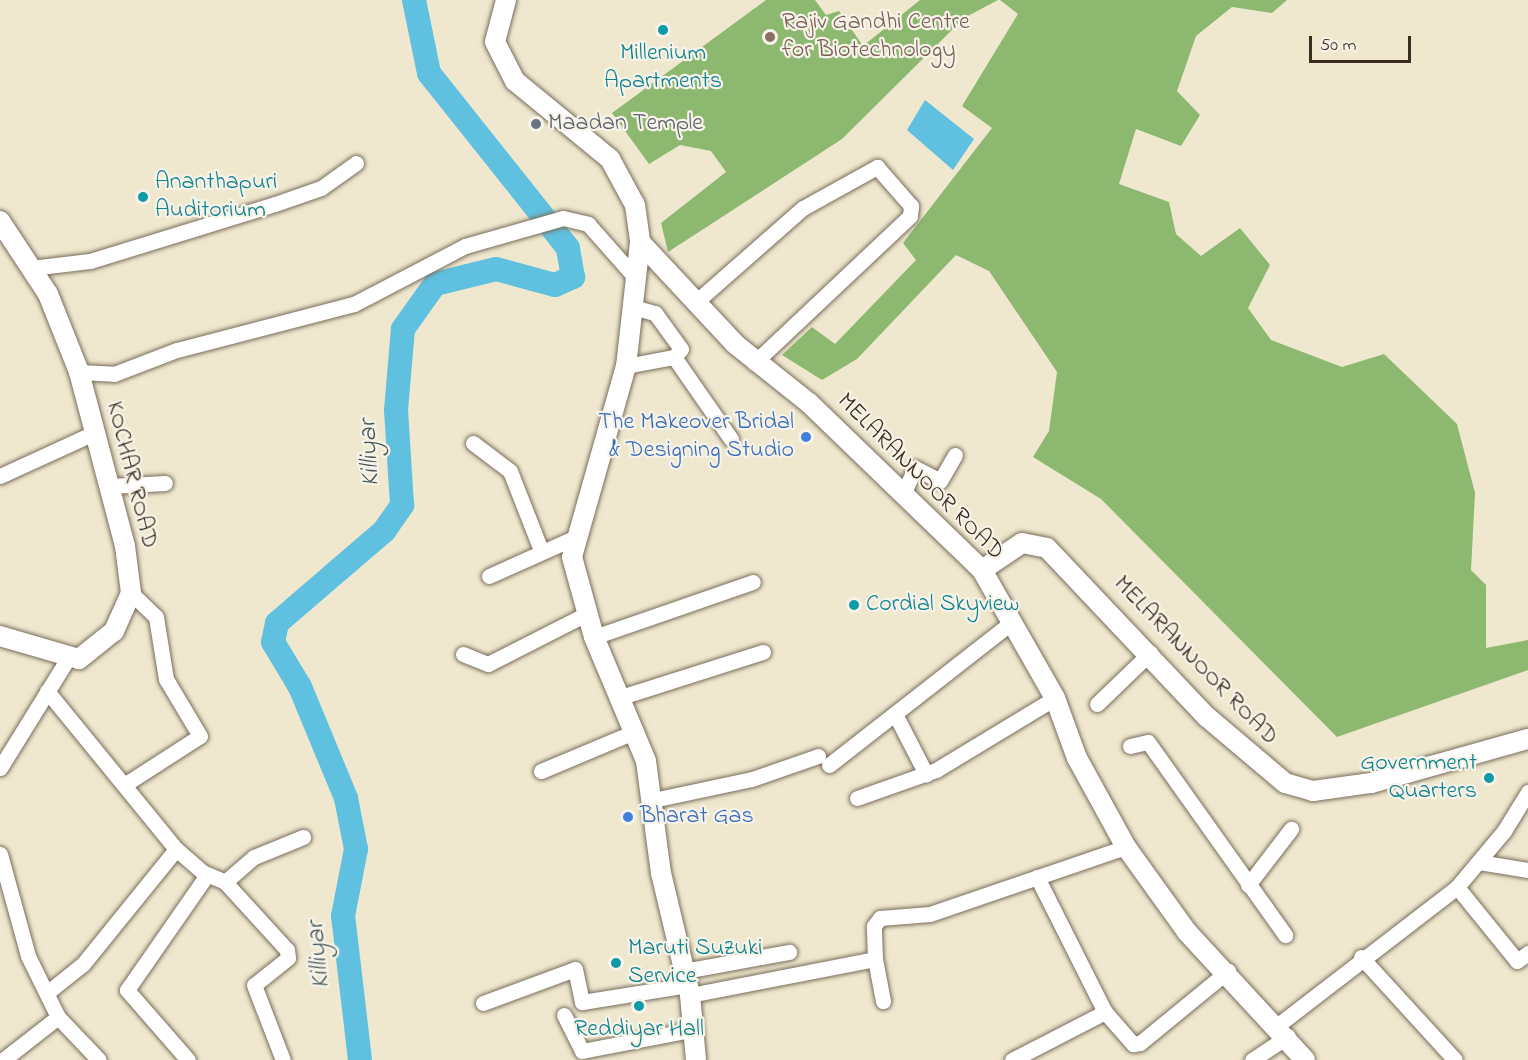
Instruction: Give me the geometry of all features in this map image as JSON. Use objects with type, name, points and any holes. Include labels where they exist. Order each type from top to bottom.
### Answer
[{"type":"street","points":[[506,0],[496,27],[503,63],[515,81],[610,159],[635,205],[640,242],[630,306],[626,366],[572,557],[594,637],[636,730],[653,800],[661,873],[687,984],[695,1029],[696,1060]]},
{"type":"street","points":[[31,268],[90,261],[275,204],[321,188],[356,163]]},
{"type":"street","points":[[697,301],[803,208],[877,167],[911,206],[910,216],[754,363]]},
{"type":"street","points":[[79,372],[114,374],[177,350],[354,304],[465,246],[563,218],[588,224],[634,276]]},
{"type":"street","name":"KOCHAR ROAD","points":[[0,221],[48,294],[79,372],[110,486],[131,593]]},
{"type":"street","name":"MELARANNOOR ROAD","points":[[640,242],[754,363],[809,403],[982,570],[1056,698],[1077,758],[1126,847],[1187,932],[1228,971],[1283,1030],[1305,1060]]},
{"type":"street","points":[[626,366],[674,357],[681,349],[655,313],[630,306]]},
{"type":"street","points":[[674,357],[731,439]]},
{"type":"street","points":[[0,476],[96,432]]},
{"type":"street","points":[[473,442],[510,471],[541,550]]},
{"type":"street","points":[[903,494],[915,468],[940,481],[955,455]]},
{"type":"street","points":[[110,486],[165,483]]},
{"type":"street","points":[[489,576],[541,550],[576,537]]},
{"type":"street","name":"MELARANNOOR ROAD","points":[[982,570],[1022,543],[1036,542],[1068,566],[1243,752],[1285,783],[1313,791],[1437,769],[1528,739]]},
{"type":"street","points":[[594,637],[753,582]]},
{"type":"street","points":[[0,636],[67,660],[79,659],[114,631],[131,593],[156,617],[166,679],[200,736],[124,785]]},
{"type":"street","points":[[463,654],[488,664],[586,614]]},
{"type":"street","points":[[653,800],[824,761],[895,714],[1011,623]]},
{"type":"street","points":[[621,697],[763,652]]},
{"type":"street","points":[[1097,704],[1150,653]]},
{"type":"street","points":[[0,768],[67,660]]},
{"type":"street","points":[[47,691],[176,849],[207,875],[225,882],[286,950],[288,958],[254,985],[283,1060]]},
{"type":"street","points":[[857,798],[926,774],[1056,698]]},
{"type":"street","points":[[895,714],[926,774]]},
{"type":"street","points":[[541,771],[636,730]]},
{"type":"street","points":[[1130,746],[1148,742],[1248,885],[1286,935]]},
{"type":"street","points":[[1252,1060],[1361,957],[1457,887],[1479,862],[1528,792]]},
{"type":"street","points":[[1248,885],[1291,829]]},
{"type":"street","points":[[225,882],[254,857],[303,837]]},
{"type":"street","points":[[883,1001],[875,959],[874,926],[880,918],[930,914],[1126,847]]},
{"type":"street","points":[[48,992],[83,964],[176,849]]},
{"type":"street","points":[[0,854],[28,956],[48,992],[58,1017],[99,1060]]},
{"type":"street","points":[[1479,862],[1528,870]]},
{"type":"street","points":[[188,1060],[127,990],[207,875]]},
{"type":"street","points":[[1037,877],[1105,1012],[1133,1044],[1140,1043],[1228,971]]},
{"type":"street","points":[[1457,887],[1517,961],[1528,953]]},
{"type":"street","points":[[687,984],[789,952]]},
{"type":"street","points":[[1361,957],[1455,1060]]},
{"type":"street","points":[[483,1003],[575,969],[582,1002],[687,984],[875,959]]},
{"type":"street","points":[[1012,1060],[1105,1012]]},
{"type":"street","points":[[564,1015],[580,1049],[600,1054],[695,1029]]},
{"type":"street","points":[[3,1060],[58,1017]]},
{"type":"green space","points":[[766,0],[815,0],[826,15],[839,11],[863,46],[920,0],[998,0],[964,18],[842,139],[668,252],[661,223],[726,172],[711,151],[680,145],[649,164],[612,113]]},
{"type":"green space","points":[[1000,0],[1287,0],[1272,13],[1232,7],[1196,36],[1177,91],[1200,115],[1181,146],[1136,129],[1119,184],[1169,202],[1176,234],[1201,256],[1240,228],[1270,265],[1248,308],[1271,340],[1342,367],[1384,354],[1457,424],[1475,493],[1471,570],[1486,585],[1486,648],[1528,640],[1528,670],[1337,737],[1101,499],[1033,457],[1049,431],[1057,372],[989,271],[956,255],[857,359],[822,380],[782,355],[812,327],[835,344],[916,260],[903,243],[992,128],[962,106],[1018,14]]},
{"type":"water","points":[[925,100],[974,139],[953,170],[907,130]]},
{"type":"waterway","name":"Killiyar","points":[[360,1060],[343,916],[356,849],[346,798],[300,687],[273,642],[277,623],[384,531],[402,505],[396,410],[403,329],[435,284],[496,269],[555,285],[573,277],[568,248],[429,73],[414,0]]},
{"type":"place","name":"Millenium Apartments","points":[[663,30]]},
{"type":"place","name":"Rajiv Gandhi Centre for Biotechnology","points":[[770,37]]},
{"type":"place","name":"Maadan Temple","points":[[536,124]]},
{"type":"place","name":"Ananthapuri Auditorium","points":[[143,197]]},
{"type":"place","name":"The Makeover Bridal & Designing Studio","points":[[806,437]]},
{"type":"place","name":"Cordial Skyview","points":[[854,605]]},
{"type":"place","name":"Government Quarters","points":[[1489,778]]},
{"type":"place","name":"Bharat Gas","points":[[628,817]]},
{"type":"place","name":"Maruti Suzuki Service","points":[[616,963]]},
{"type":"place","name":"Reddiyar Hall","points":[[639,1006]]}]
